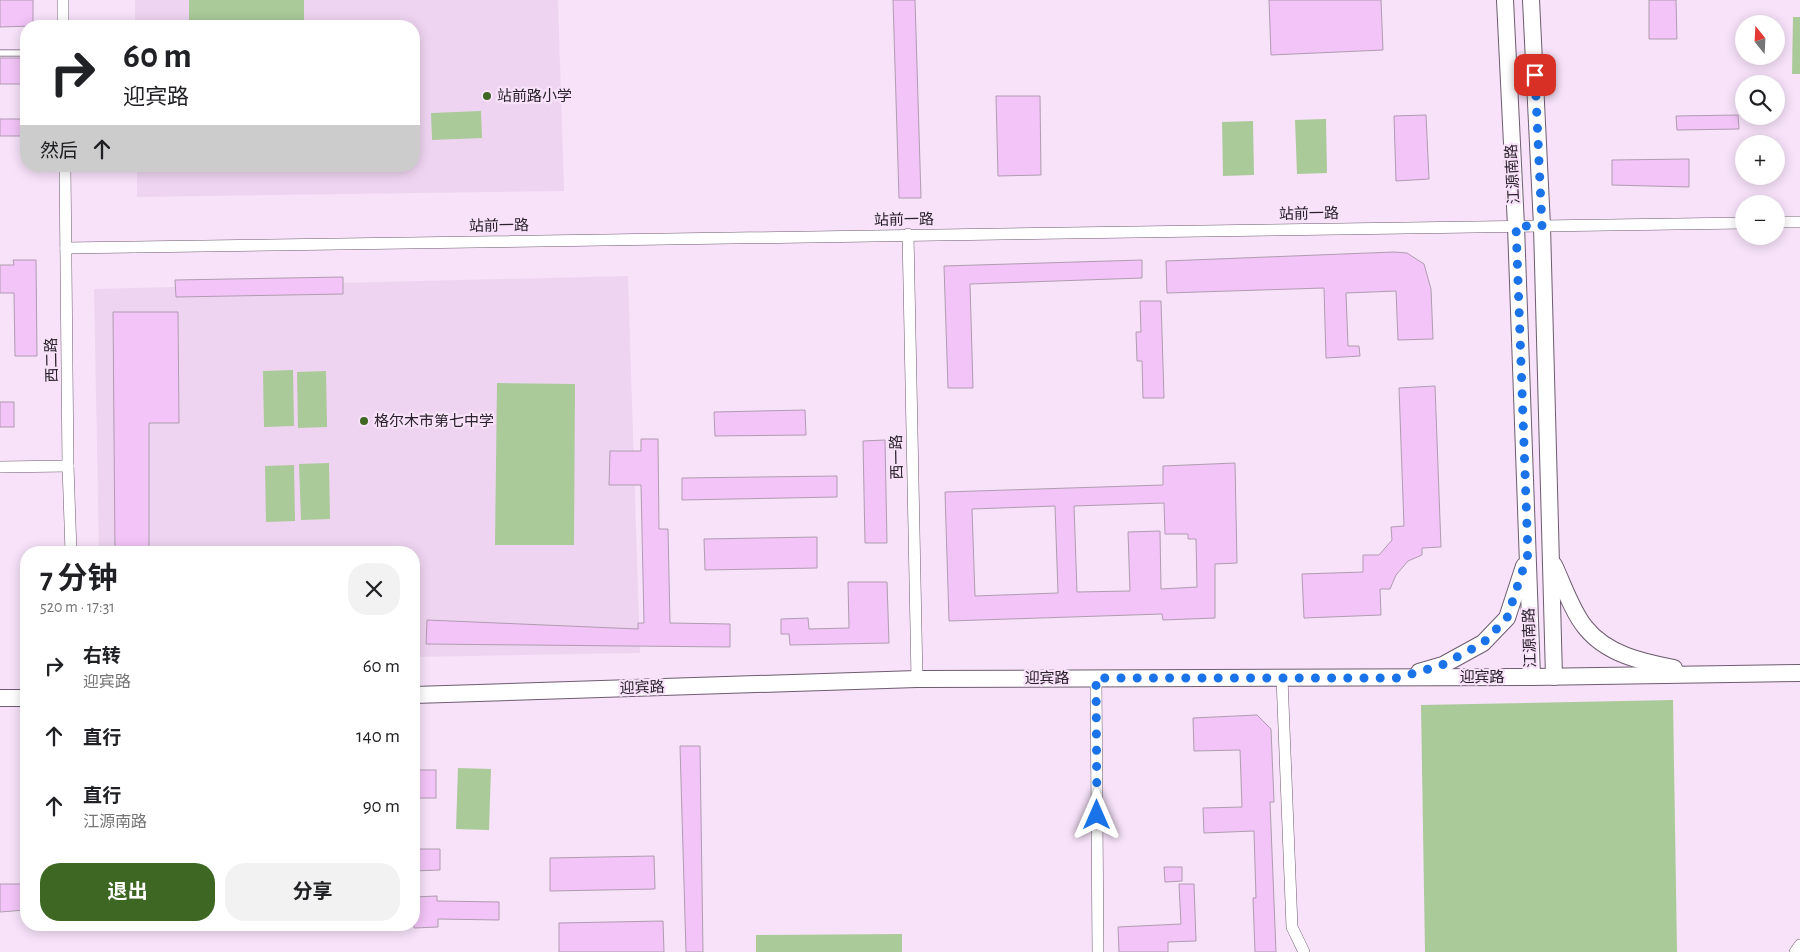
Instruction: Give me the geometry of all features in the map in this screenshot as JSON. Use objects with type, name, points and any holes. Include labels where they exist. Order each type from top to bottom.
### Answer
[{"type":"main road","name":"江源南路","points":[[1505,0],[1516,226],[1532,677]]},
{"type":"main road","name":"江源南路","points":[[1532,0],[1542,226],[1554,677]]},
{"type":"main road","points":[[1398,678],[1442,665],[1483,643],[1507,618],[1528,554]]},
{"type":"main road","points":[[1551,558],[1584,627],[1600,643],[1625,656],[1706,674]]},
{"type":"main road","name":"迎宾路","points":[[420,695],[917,679],[1554,677],[1800,672]]},
{"type":"main road","points":[[0,698],[20,698]]},
{"type":"street","points":[[63,0],[63,20]]},
{"type":"street","name":"西二路","points":[[65,172],[68,466],[71,546]]},
{"type":"street","points":[[1785,222],[1800,222]]},
{"type":"street","name":"站前一路","points":[[66,248],[1735,223]]},
{"type":"street","name":"西一路","points":[[908,234],[917,679]]},
{"type":"street","points":[[0,467],[68,466]]},
{"type":"street","points":[[1096,678],[1098,952]]},
{"type":"street","points":[[1282,678],[1292,927],[1304,952]]},
{"type":"street","points":[[1795,952],[1800,945]]},
{"type":"lane","points":[[0,53],[20,53]]},
{"type":"shaded area","name":"站前路小学","points":[[135,0],[558,0],[564,191],[137,197],[137,172],[420,172],[420,20],[135,20]]},
{"type":"shaded area","name":"格尔木市第七中学","points":[[628,276],[640,653],[420,657],[420,546],[99,546],[94,289]]},
{"type":"green space","points":[[189,0],[304,0],[304,20],[189,20]]},
{"type":"green space","points":[[1793,17],[1800,17],[1800,74],[1792,74]]},
{"type":"green space","points":[[481,111],[482,138],[432,140],[431,113]]},
{"type":"green space","points":[[1326,119],[1327,173],[1297,174],[1295,120]]},
{"type":"green space","points":[[1253,121],[1254,175],[1223,176],[1222,122]]},
{"type":"green space","points":[[293,370],[294,426],[264,427],[263,371]]},
{"type":"green space","points":[[326,371],[327,427],[298,428],[297,372]]},
{"type":"green space","points":[[497,383],[575,384],[574,545],[495,545]]},
{"type":"green space","points":[[329,463],[330,519],[301,520],[299,464]]},
{"type":"green space","points":[[294,465],[295,521],[266,522],[265,466]]},
{"type":"green space","points":[[1673,700],[1677,952],[1425,952],[1421,705]]},
{"type":"green space","points":[[458,768],[491,769],[489,830],[456,829]]},
{"type":"green space","points":[[902,934],[902,952],[756,952],[756,935]]},
{"type":"building","points":[[0,0],[33,0],[33,20],[20,20],[20,26],[0,27]]},
{"type":"building","points":[[893,0],[915,0],[921,198],[899,198]]},
{"type":"building","points":[[1269,0],[1381,0],[1383,50],[1271,55]]},
{"type":"building","points":[[1649,0],[1676,0],[1677,39],[1649,39]]},
{"type":"building","points":[[0,58],[20,58],[20,84],[0,84]]},
{"type":"building","points":[[996,96],[1040,96],[1041,175],[998,176]]},
{"type":"building","points":[[1426,115],[1429,179],[1396,181],[1394,116]]},
{"type":"building","points":[[1735,115],[1735,125],[1739,125],[1739,129],[1677,130],[1676,116]]},
{"type":"building","points":[[0,119],[20,119],[20,136],[0,136]]},
{"type":"building","points":[[1689,159],[1689,187],[1612,185],[1612,160]]},
{"type":"building","points":[[1407,253],[1424,264],[1431,289],[1433,339],[1398,340],[1396,291],[1346,293],[1348,346],[1359,346],[1360,356],[1326,358],[1324,288],[1167,293],[1166,261]]},
{"type":"building","points":[[13,260],[36,260],[37,356],[15,356],[14,293],[0,293],[0,265],[14,265]]},
{"type":"building","points":[[1142,260],[1142,278],[970,284],[973,388],[948,388],[944,266]]},
{"type":"building","points":[[343,277],[343,294],[176,297],[175,280]]},
{"type":"building","points":[[1140,301],[1161,301],[1164,398],[1143,398],[1142,361],[1137,361],[1136,332],[1141,332]]},
{"type":"building","points":[[113,312],[178,312],[179,423],[149,423],[149,546],[115,546]]},
{"type":"building","points":[[1435,386],[1441,547],[1422,548],[1422,555],[1408,561],[1396,575],[1390,589],[1380,589],[1381,615],[1304,618],[1302,574],[1363,572],[1363,555],[1379,555],[1392,540],[1391,527],[1404,526],[1399,388]]},
{"type":"building","points":[[0,402],[14,402],[14,427],[0,427]]},
{"type":"building","points":[[805,410],[806,435],[715,436],[714,412]]},
{"type":"building","points":[[641,439],[658,439],[659,529],[668,529],[670,623],[730,624],[730,647],[426,644],[427,620],[638,629],[638,623],[644,623],[641,485],[609,485],[610,451],[641,451]]},
{"type":"building","points":[[885,440],[887,543],[865,543],[863,441]]},
{"type":"building","points":[[1235,463],[1237,563],[1215,564],[1215,618],[1163,620],[1162,614],[949,621],[945,492],[1163,485],[1163,466]],"holes":[[[1164,503],[1165,534],[1188,534],[1188,539],[1196,539],[1197,587],[1161,589],[1160,531],[1128,532],[1130,591],[1077,592],[1074,506]],[[1055,506],[1058,593],[975,596],[972,509]]]},
{"type":"building","points":[[837,476],[837,497],[682,500],[682,478]]},
{"type":"building","points":[[817,537],[817,568],[705,570],[704,539]]},
{"type":"building","points":[[848,582],[887,582],[889,643],[790,645],[789,634],[781,634],[781,619],[808,618],[809,629],[849,628]]},
{"type":"building","points":[[1257,715],[1271,729],[1274,802],[1270,802],[1276,952],[1255,952],[1253,898],[1256,898],[1254,831],[1204,833],[1203,808],[1242,807],[1240,750],[1194,751],[1193,718]]},
{"type":"building","points":[[680,746],[700,746],[703,952],[686,952]]},
{"type":"building","points":[[420,770],[436,770],[436,798],[420,798]]},
{"type":"building","points":[[420,849],[440,849],[440,870],[420,871]]},
{"type":"building","points":[[654,856],[655,889],[550,891],[550,858]]},
{"type":"building","points":[[1164,867],[1182,867],[1182,881],[1165,882]]},
{"type":"building","points":[[0,884],[20,884],[20,910],[0,912]]},
{"type":"building","points":[[1179,884],[1194,884],[1196,941],[1168,942],[1168,952],[1119,952],[1118,927],[1181,924]]},
{"type":"building","points":[[437,896],[437,901],[499,902],[499,920],[438,919],[438,927],[420,928],[420,897]]},
{"type":"building","points":[[663,921],[664,952],[559,952],[559,923]]},
{"type":"place","name":"站前路小学","points":[[487,96]]},
{"type":"place","name":"格尔木市第七中学","points":[[364,421]]},
{"type":"route","points":[[1097,815],[1096,678],[1398,678],[1442,665],[1483,643],[1507,618],[1528,554],[1516,226],[1542,226],[1535,75]]}]
